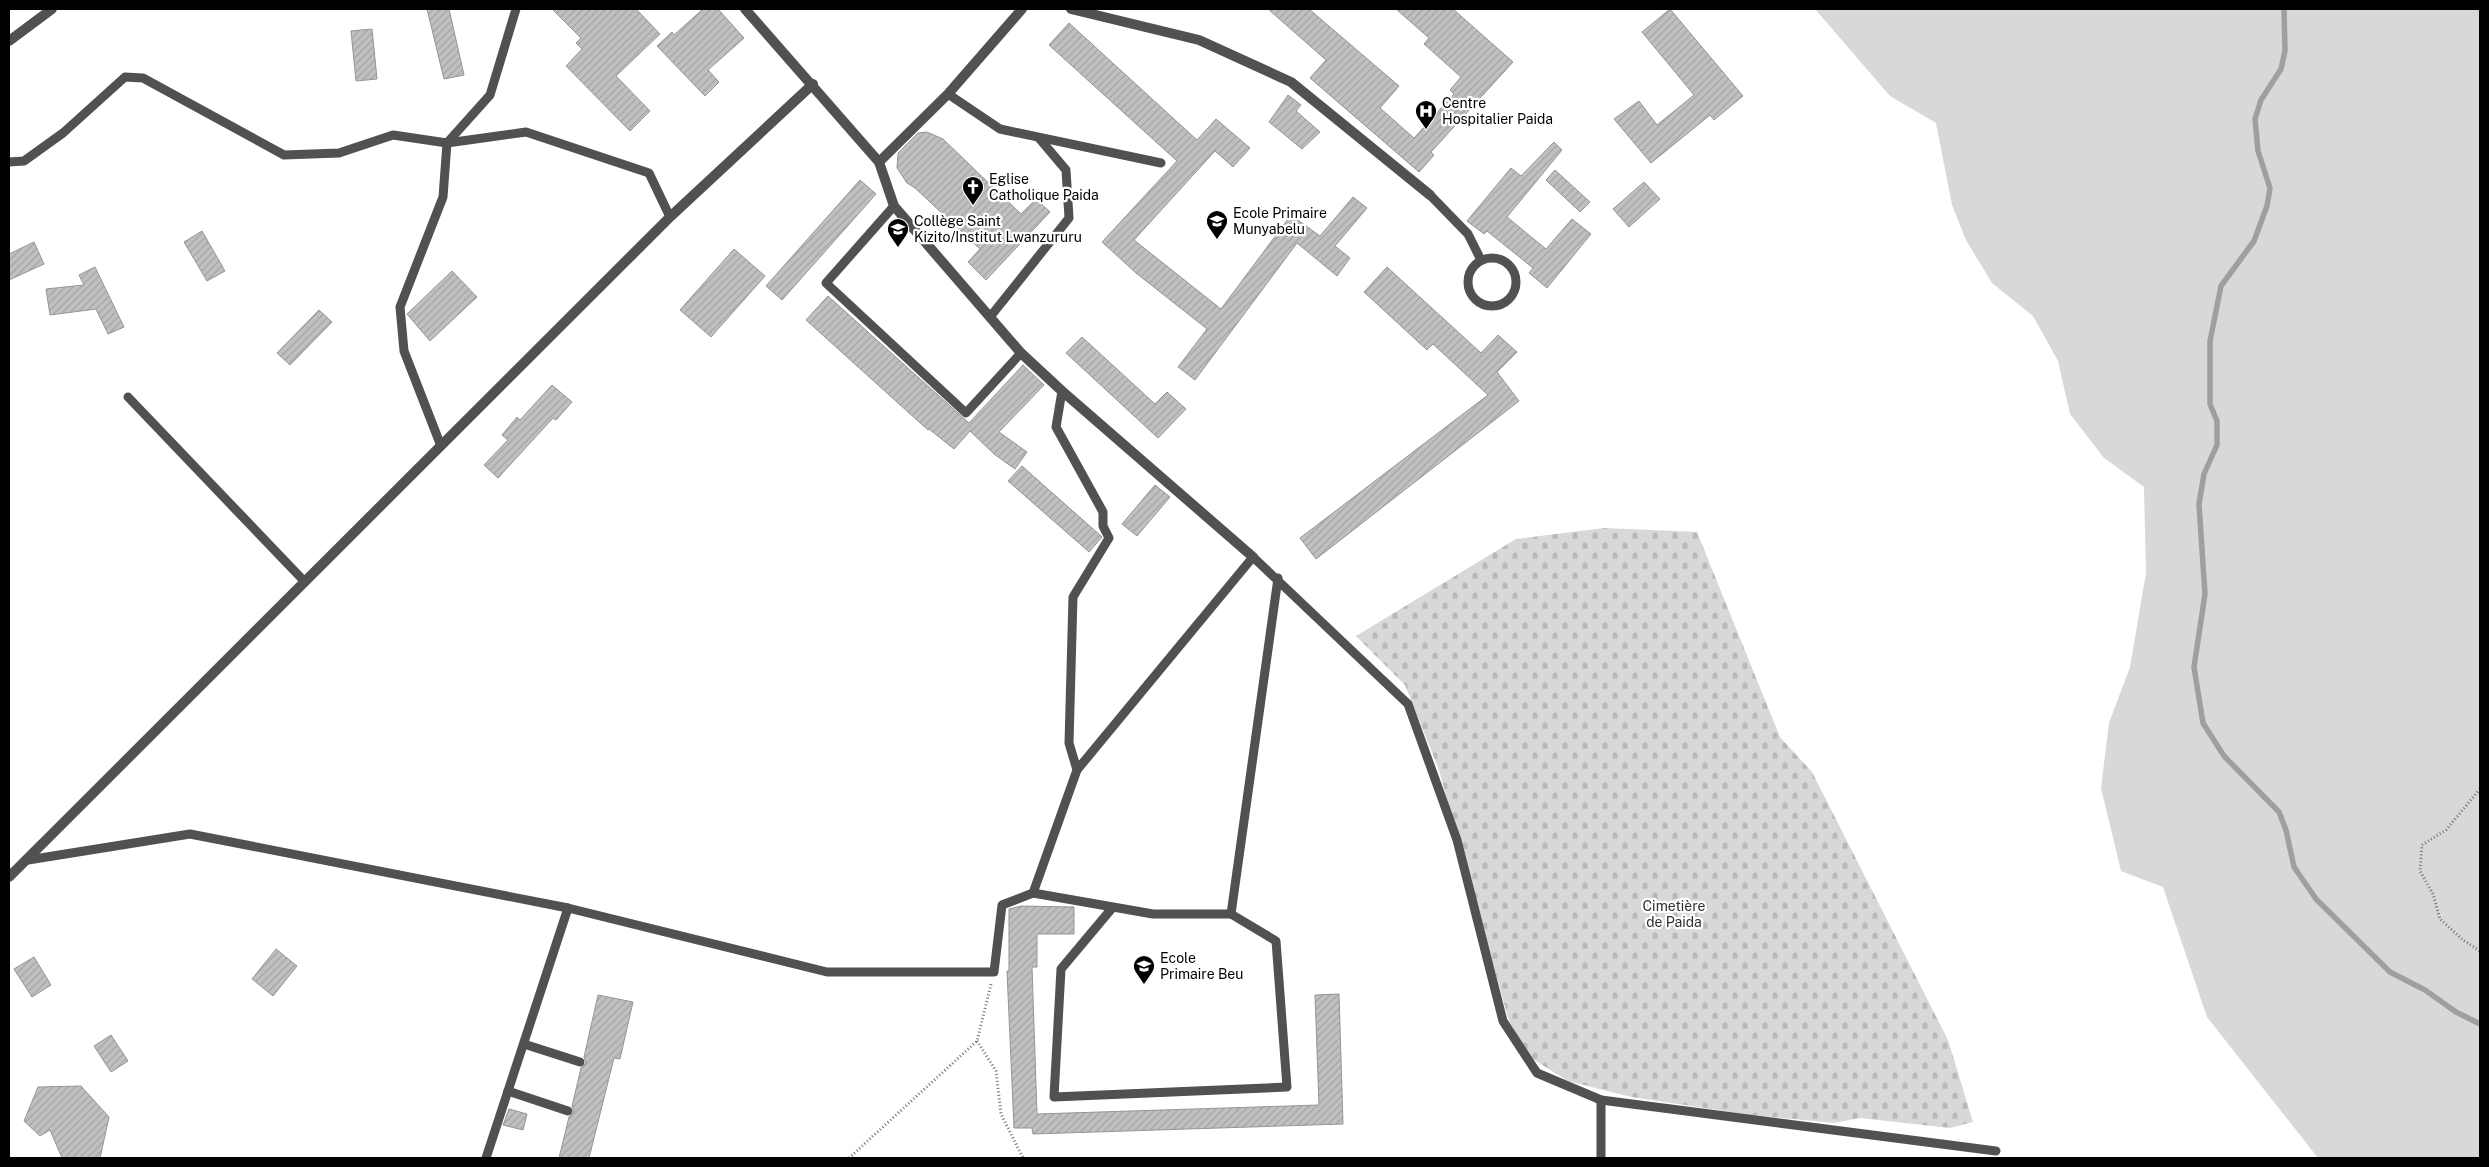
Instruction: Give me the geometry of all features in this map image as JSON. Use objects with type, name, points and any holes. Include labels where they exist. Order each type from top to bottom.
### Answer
[{"type":"street","points":[[9,41],[52,9]]},
{"type":"street","points":[[745,9],[813,84],[879,162],[894,206],[1021,353],[1253,557]]},
{"type":"street","points":[[879,162],[948,94],[1022,9]]},
{"type":"street","points":[[1071,9],[1199,40],[1291,82],[1430,195]]},
{"type":"street","points":[[9,877],[670,217],[813,84]]},
{"type":"lane","points":[[441,446],[404,351],[400,307],[443,197],[447,143],[490,95],[516,9]]},
{"type":"lane","points":[[9,162],[24,161],[63,133],[125,77],[143,78],[284,155],[338,153],[393,135],[447,143],[526,132],[649,173],[670,217]]},
{"type":"lane","points":[[948,94],[1000,129],[1160,163]]},
{"type":"lane","points":[[990,318],[1069,218],[1066,170],[1039,138]]},
{"type":"lane","points":[[1430,195],[1468,234],[1482,260]]},
{"type":"lane","points":[[894,206],[826,283],[966,412],[1021,353]]},
{"type":"lane","points":[[1496,258],[1510,265],[1517,278],[1514,294],[1503,304],[1488,306],[1475,299],[1468,286],[1470,271],[1482,260],[1496,258]]},
{"type":"lane","points":[[1062,391],[1056,427],[1103,512],[1103,526],[1109,538],[1073,597],[1069,743],[1076,770]]},
{"type":"lane","points":[[128,397],[305,582]]},
{"type":"lane","points":[[1033,892],[1076,770],[1253,557],[1278,578],[1408,704],[1457,840],[1503,1021],[1537,1073],[1600,1100],[1996,1152]]},
{"type":"lane","points":[[1231,914],[1278,578]]},
{"type":"lane","points":[[28,860],[190,834],[568,908],[827,972],[994,972],[1002,905],[1033,892],[1153,914],[1231,914],[1276,941],[1287,1087],[1054,1098],[1061,969],[1113,907]]},
{"type":"lane","points":[[486,1158],[568,908]]},
{"type":"lane","points":[[524,1044],[580,1062]]},
{"type":"lane","points":[[508,1092],[568,1111]]},
{"type":"lane","points":[[1600,1100],[1601,1158]]},
{"type":"path","points":[[2480,789],[2446,830],[2422,846],[2420,871],[2433,894],[2440,919],[2463,940],[2480,951]]},
{"type":"path","points":[[849,1158],[977,1041],[994,972]]},
{"type":"path","points":[[977,1041],[996,1071],[1001,1114],[1023,1158]]},
{"type":"green space","points":[[1815,9],[2480,9],[2480,1158],[2318,1158],[2207,1017],[2163,887],[2121,871],[2101,788],[2109,723],[2130,667],[2146,573],[2144,487],[2104,458],[2070,414],[2058,361],[2033,316],[1992,283],[1966,240],[1952,205],[1936,123],[1890,96]]},
{"type":"green space","name":"Cimetière de Paida","points":[[1604,528],[1697,532],[1780,737],[1812,772],[1948,1040],[1973,1122],[1950,1128],[1860,1118],[1834,1123],[1751,1115],[1631,1097],[1568,1081],[1531,1058],[1509,1021],[1439,770],[1405,685],[1356,636],[1516,539]]},
{"type":"building","points":[[427,9],[449,9],[464,75],[444,79]]},
{"type":"building","points":[[552,9],[636,9],[660,34],[616,76],[650,111],[630,131],[566,66],[582,49],[576,43],[581,38]]},
{"type":"building","points":[[703,9],[718,9],[744,38],[708,70],[719,82],[705,96],[657,46],[672,32],[674,35]]},
{"type":"building","points":[[1268,9],[1309,9],[1399,86],[1380,108],[1414,138],[1454,94],[1450,90],[1461,77],[1424,44],[1429,38],[1396,9],[1453,9],[1513,62],[1431,152],[1434,155],[1419,172],[1310,78],[1326,60]]},
{"type":"building","points":[[1670,9],[1743,96],[1714,120],[1710,115],[1651,163],[1614,119],[1639,101],[1657,125],[1694,95],[1642,32]]},
{"type":"building","points":[[1069,23],[1197,140],[1216,119],[1250,148],[1233,167],[1215,151],[1134,240],[1221,309],[1291,215],[1320,236],[1353,197],[1367,208],[1335,246],[1350,258],[1337,276],[1297,243],[1195,380],[1178,367],[1207,329],[1136,273],[1102,242],[1177,161],[1049,45]]},
{"type":"building","points":[[372,29],[377,79],[356,81],[351,31]]},
{"type":"building","points":[[1288,95],[1301,105],[1296,111],[1320,132],[1302,149],[1269,122]]},
{"type":"building","name":"Eglise Catholique Paida","points":[[927,132],[943,139],[1021,214],[1036,199],[1050,212],[986,280],[968,262],[980,249],[915,188],[907,183],[897,168],[898,153],[918,133]]},
{"type":"building","points":[[1554,142],[1562,150],[1507,217],[1546,249],[1572,219],[1591,234],[1547,288],[1529,273],[1533,268],[1487,231],[1484,234],[1467,221],[1511,168],[1521,176]]},
{"type":"building","points":[[1555,170],[1590,202],[1580,212],[1546,180]]},
{"type":"building","points":[[860,180],[876,194],[782,300],[766,286]]},
{"type":"building","points":[[1644,182],[1660,199],[1629,227],[1613,209]]},
{"type":"building","points":[[202,231],[225,271],[207,281],[184,242]]},
{"type":"building","points":[[34,242],[44,264],[9,280],[9,254]]},
{"type":"building","points":[[734,249],[765,276],[711,337],[680,310]]},
{"type":"building","points":[[95,267],[124,327],[108,334],[96,309],[50,315],[46,289],[84,285],[79,275]]},
{"type":"building","points":[[1387,267],[1481,353],[1498,335],[1517,352],[1497,372],[1519,401],[1316,559],[1300,538],[1488,395],[1433,344],[1427,350],[1364,292]]},
{"type":"building","points":[[452,271],[477,297],[430,341],[407,314]]},
{"type":"building","points":[[828,296],[969,423],[1023,365],[1044,385],[999,432],[1027,452],[1015,469],[994,454],[970,431],[954,449],[928,430],[806,320]]},
{"type":"building","points":[[319,310],[332,322],[290,365],[277,353]]},
{"type":"building","points":[[1082,337],[1155,404],[1167,392],[1186,409],[1158,438],[1066,353]]},
{"type":"building","points":[[552,385],[572,402],[556,420],[553,418],[498,478],[484,465],[508,440],[502,435],[517,417],[520,420]]},
{"type":"building","points":[[1022,466],[1102,537],[1089,552],[1008,481]]},
{"type":"building","points":[[1155,485],[1170,497],[1137,536],[1122,524]]},
{"type":"building","points":[[1021,906],[1074,907],[1074,934],[1037,934],[1037,967],[1032,967],[1037,1114],[1319,1105],[1315,995],[1339,994],[1343,1124],[1033,1134],[1032,1128],[1014,1128],[1007,971],[1009,971],[1009,909]]},
{"type":"building","points":[[276,949],[297,966],[273,996],[252,979]]},
{"type":"building","points":[[34,957],[51,985],[32,997],[14,969]]},
{"type":"building","points":[[598,995],[633,1002],[620,1059],[614,1058],[589,1158],[559,1158],[569,1117],[574,1112],[572,1106],[581,1068],[586,1063],[584,1057]]},
{"type":"building","points":[[111,1035],[128,1061],[111,1072],[94,1046]]},
{"type":"building","points":[[81,1086],[109,1117],[100,1158],[62,1158],[50,1130],[40,1136],[24,1121],[38,1087]]},
{"type":"building","points":[[509,1109],[527,1114],[523,1130],[503,1125]]},
{"type":"waterway","points":[[2284,9],[2285,51],[2281,69],[2261,100],[2255,119],[2258,151],[2270,188],[2267,206],[2254,241],[2221,286],[2210,341],[2210,404],[2217,421],[2217,445],[2204,474],[2199,504],[2205,594],[2194,667],[2203,723],[2224,756],[2279,812],[2286,830],[2294,867],[2316,899],[2390,972],[2425,990],[2456,1012],[2480,1024]]},
{"type":"place","name":"Centre Hospitalier Paida","points":[[1426,130]]},
{"type":"place","name":"Eglise Catholique Paida","points":[[973,206]]},
{"type":"place","name":"Ecole Primaire Munyabelu","points":[[1217,240]]},
{"type":"place","name":"Collège Saint Kizito/Institut Lwanzururu","points":[[898,248]]},
{"type":"place","name":"Ecole Primaire Beu","points":[[1144,985]]}]
